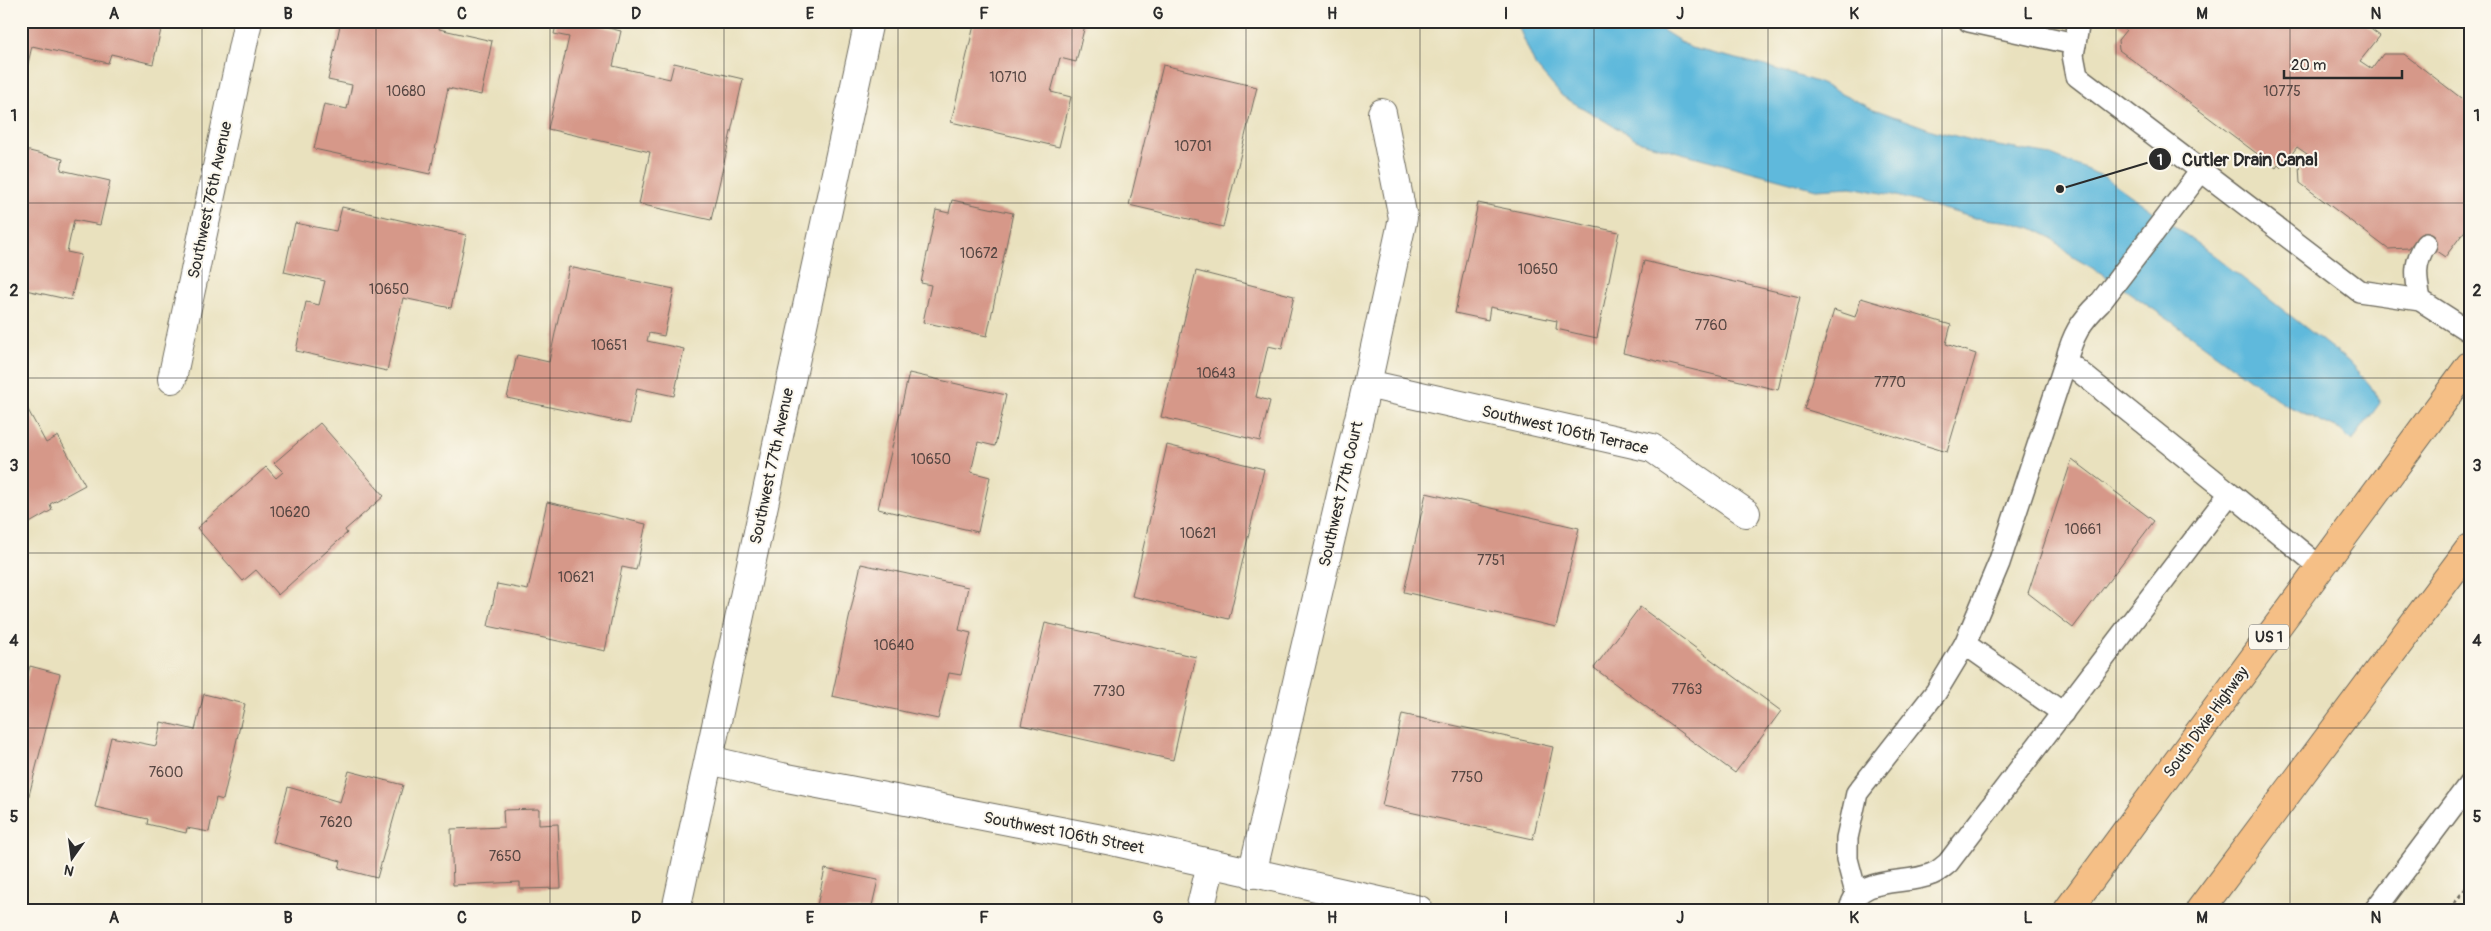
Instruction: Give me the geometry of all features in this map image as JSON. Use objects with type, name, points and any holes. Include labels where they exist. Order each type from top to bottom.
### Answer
[{"type":"highway","name":"South Dixie Highway","points":[[2068,910],[2470,365]]},
{"type":"highway","points":[[2200,910],[2470,548]]},
{"type":"street","name":"Southwest 76th Avenue","points":[[172,379],[248,21]]},
{"type":"street","name":"Southwest 77th Avenue","points":[[676,910],[869,21]]},
{"type":"street","name":"Southwest 77th Court","points":[[1252,874],[1367,384],[1403,218],[1382,113]]},
{"type":"street","name":"Southwest 106th Terrace","points":[[1367,384],[1652,448],[1746,513]]},
{"type":"street","name":"Southwest 106th Street","points":[[709,760],[782,777],[1112,841],[1252,874],[1420,910]]},
{"type":"street","points":[[1200,910],[1211,864]]},
{"type":"lane","points":[[1969,21],[2075,44]]},
{"type":"lane","points":[[2079,21],[2074,55],[2077,76],[2359,291],[2420,300],[2470,332]]},
{"type":"lane","points":[[1853,902],[1847,859],[1847,838],[1857,793],[1936,692],[1965,644],[1999,563],[2072,338],[2083,318],[2100,303],[2201,170]]},
{"type":"lane","points":[[2420,300],[2415,270],[2420,253],[2426,244]]},
{"type":"lane","points":[[2066,361],[2320,567]]},
{"type":"lane","points":[[1853,902],[1865,888],[1933,874],[1948,863],[2230,493]]},
{"type":"lane","points":[[1965,644],[2063,713]]},
{"type":"lane","points":[[2375,910],[2470,783]]},
{"type":"path","points":[[2449,910],[2470,883]]},
{"type":"water","points":[[1516,21],[1648,21],[1691,48],[1766,66],[1817,82],[1871,108],[1935,131],[1992,145],[2051,155],[2105,177],[2203,247],[2348,361],[2370,385],[2380,403],[2352,441],[2340,430],[2284,404],[2172,322],[2101,273],[2073,257],[2050,237],[2032,228],[2011,222],[1975,218],[1893,195],[1851,187],[1816,189],[1641,142],[1562,96],[1535,65]]},
{"type":"building","points":[[21,21],[163,21],[153,64],[111,54],[108,63],[32,46],[26,72],[21,70]]},
{"type":"building","points":[[341,21],[441,21],[439,29],[492,41],[481,95],[448,88],[430,174],[314,149],[324,104],[347,109],[352,85],[328,80]]},
{"type":"building","points":[[557,21],[579,21],[621,31],[613,66],[670,79],[674,63],[743,79],[711,220],[639,204],[650,152],[548,129],[569,37],[554,34]]},
{"type":"building","points":[[975,21],[1086,21],[1076,62],[1060,58],[1051,92],[1071,97],[1059,147],[951,122]]},
{"type":"building","points":[[2115,21],[2360,21],[2380,36],[2360,61],[2372,69],[2383,54],[2404,54],[2470,105],[2470,224],[2445,257],[2417,238],[2409,248],[2388,249],[2300,183],[2299,164],[2307,154],[2297,147],[2281,168],[2278,165],[2276,168],[2119,50],[2118,40],[2126,30]]},
{"type":"building","points":[[1163,65],[1257,87],[1223,227],[1129,205]]},
{"type":"building","points":[[21,149],[63,159],[61,170],[110,181],[100,225],[74,220],[67,252],[81,255],[71,300],[21,289]]},
{"type":"building","points":[[952,200],[1013,213],[987,336],[923,322],[931,285],[921,283],[936,210],[949,213]]},
{"type":"building","points":[[1478,203],[1619,232],[1597,338],[1556,329],[1557,321],[1490,307],[1488,320],[1455,313]]},
{"type":"building","points":[[342,207],[466,235],[451,308],[403,298],[387,371],[296,351],[306,302],[319,305],[325,281],[284,272],[295,223],[336,231]]},
{"type":"building","points":[[1644,261],[1800,297],[1778,390],[1623,353]]},
{"type":"building","points":[[569,267],[674,289],[664,336],[649,333],[647,341],[684,349],[674,396],[637,388],[630,424],[507,398],[517,355],[549,362]]},
{"type":"building","points":[[1196,271],[1294,296],[1282,349],[1268,346],[1256,397],[1270,401],[1260,441],[1161,417]]},
{"type":"building","points":[[1861,298],[1951,325],[1946,344],[1976,354],[1947,452],[1804,409],[1834,310],[1855,317]]},
{"type":"building","points":[[909,373],[1006,395],[995,446],[978,442],[971,472],[990,477],[978,532],[878,509]]},
{"type":"building","points":[[21,397],[46,443],[58,436],[85,485],[50,504],[52,510],[21,528]]},
{"type":"building","points":[[320,423],[384,496],[345,530],[347,533],[278,595],[256,570],[243,581],[197,528],[266,467],[276,478],[283,472],[274,463]]},
{"type":"building","points":[[1167,445],[1264,469],[1229,619],[1132,596]]},
{"type":"building","points":[[2072,459],[2154,521],[2073,628],[2028,593]]},
{"type":"building","points":[[1426,493],[1579,528],[1556,627],[1404,592]]},
{"type":"building","points":[[547,502],[646,524],[636,570],[622,567],[605,651],[488,626],[497,584],[528,590]]},
{"type":"building","points":[[861,564],[968,587],[959,630],[971,633],[961,675],[949,673],[938,719],[832,696]]},
{"type":"building","points":[[1640,607],[1781,711],[1735,773],[1594,668]]},
{"type":"building","points":[[1045,623],[1196,657],[1173,760],[1021,725]]},
{"type":"building","points":[[30,666],[60,674],[27,803],[21,802],[21,701]]},
{"type":"building","points":[[204,694],[245,704],[223,800],[216,798],[209,832],[187,828],[186,833],[147,824],[148,819],[95,807],[111,737],[156,746],[161,722],[195,730]]},
{"type":"building","points":[[1402,714],[1553,747],[1533,839],[1382,806]]},
{"type":"building","points":[[349,771],[403,785],[377,878],[339,868],[341,861],[273,842],[288,787],[340,802]]},
{"type":"building","points":[[539,809],[539,825],[558,824],[561,888],[520,889],[520,882],[453,885],[451,829],[504,827],[503,810]]},
{"type":"building","points":[[825,869],[878,880],[871,910],[816,910]]},
{"type":"place","name":"Cutler Drain Canal","points":[[2060,189]]}]
